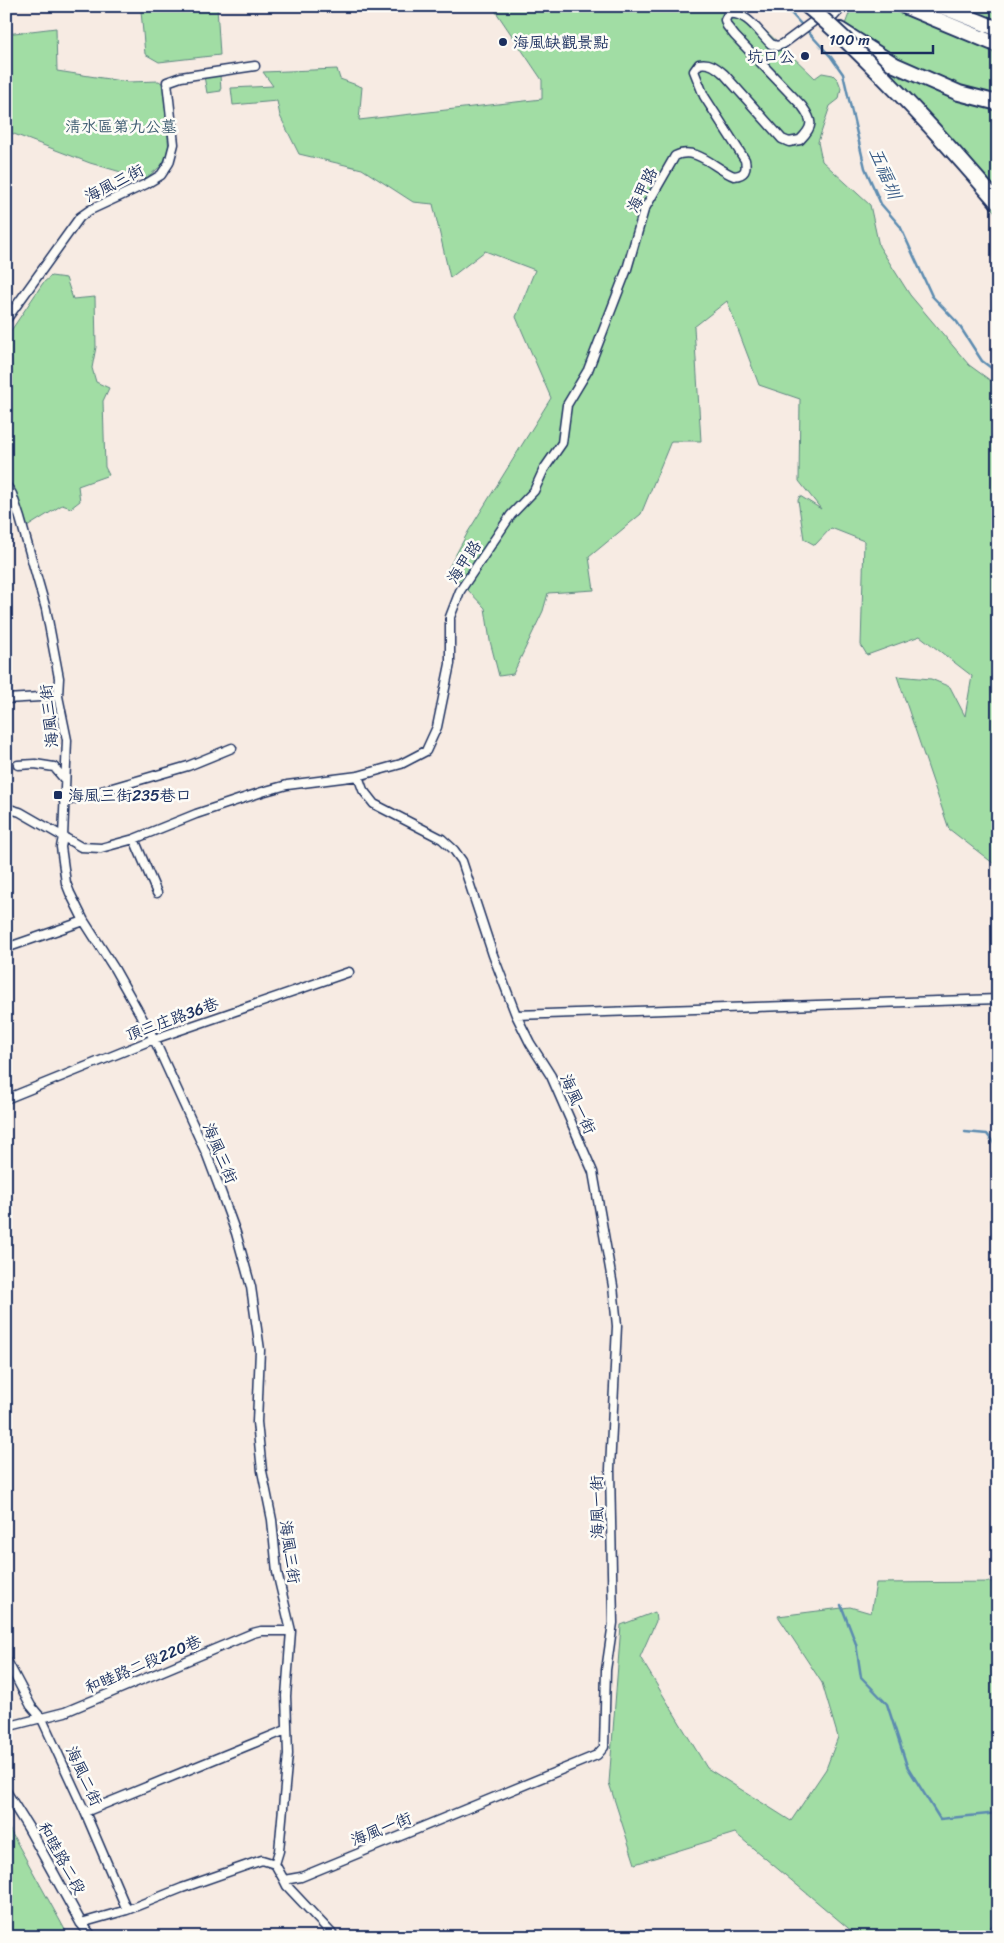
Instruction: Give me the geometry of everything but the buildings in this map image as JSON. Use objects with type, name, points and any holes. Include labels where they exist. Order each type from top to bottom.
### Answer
[{"type":"highway","points":[[807,6],[829,23],[895,65],[958,93],[998,103]]},
{"type":"highway","points":[[904,6],[998,46]]},
{"type":"highway","points":[[941,6],[998,29]]},
{"type":"highway","points":[[829,23],[947,144],[998,203]]},
{"type":"street","name":"海甲路","points":[[358,776],[401,764],[426,751],[437,727],[450,664],[450,617],[460,591],[511,515],[534,491],[544,469],[562,443],[567,405],[592,361],[627,269],[644,210],[675,156],[683,152],[693,153],[734,176],[745,172],[745,160],[704,96],[697,81],[694,72],[699,64],[707,62],[724,74],[782,139],[789,142],[800,140],[810,130],[811,122],[802,106],[727,26],[725,20],[728,14],[736,13],[744,17],[771,44],[777,46],[783,44],[814,21],[834,16],[843,6]]},
{"type":"street","name":"海風三街","points":[[6,320],[80,217],[90,210],[146,184],[161,175],[170,163],[174,144],[168,82],[181,77],[255,66]]},
{"type":"street","name":"海風三街","points":[[6,485],[12,494],[20,518],[46,609],[59,678],[58,696],[67,740],[64,837],[61,847],[66,883],[84,921],[114,968],[154,1039],[221,1192],[236,1233],[251,1287],[260,1350],[257,1422],[262,1470],[272,1520],[277,1572],[290,1631],[286,1696],[288,1754],[279,1851],[275,1864]]},
{"type":"street","points":[[6,699],[58,696]]},
{"type":"street","points":[[64,802],[188,766],[232,748]]},
{"type":"street","points":[[18,765],[36,764],[54,767],[66,780]]},
{"type":"street","points":[[6,808],[20,812],[81,847],[100,848],[134,839],[196,814],[287,785],[358,776]]},
{"type":"street","name":"海風一街","points":[[284,1880],[301,1877],[597,1756],[604,1748],[606,1670],[613,1623],[610,1470],[617,1326],[613,1286],[593,1172],[573,1122],[551,1076],[530,1043],[516,1016],[493,955],[462,861],[442,839],[374,804],[363,790],[358,776]]},
{"type":"street","points":[[134,839],[157,893]]},
{"type":"street","points":[[6,948],[84,921]]},
{"type":"street","name":"頂三庄路36巷","points":[[6,1098],[154,1039],[348,972]]},
{"type":"street","points":[[516,1016],[998,999]]},
{"type":"street","name":"和睦路二段220巷","points":[[6,1727],[65,1712],[253,1633],[261,1631],[290,1631]]},
{"type":"street","name":"海風二街","points":[[6,1659],[31,1706],[42,1719],[127,1910]]},
{"type":"street","points":[[85,1812],[286,1730]]},
{"type":"street","name":"和睦路二段","points":[[6,1792],[28,1827],[81,1923],[92,1937]]},
{"type":"street","points":[[81,1923],[127,1910],[182,1888],[262,1860],[275,1864],[286,1886],[335,1937]]},
{"type":"street","points":[[991,1937],[998,1925]]},
{"type":"green space","points":[[492,6],[740,6],[815,78],[822,73],[833,75],[838,80],[841,88],[839,99],[830,106],[818,142],[822,161],[870,205],[879,246],[910,295],[969,365],[998,386],[998,867],[949,829],[897,676],[931,679],[950,687],[965,716],[972,676],[920,636],[867,655],[861,645],[864,541],[831,528],[815,545],[804,539],[798,500],[800,496],[821,509],[799,481],[800,399],[759,385],[727,301],[694,327],[701,441],[671,441],[641,514],[589,557],[594,590],[548,593],[543,611],[513,674],[499,676],[490,641],[485,608],[448,569],[468,532],[551,398],[516,317],[535,270],[485,251],[450,278],[433,204],[413,202],[362,169],[299,154],[280,116],[277,101],[233,105],[231,88],[273,86],[263,72],[337,69],[340,79],[362,87],[359,120],[542,99],[542,80]]},
{"type":"green space","points":[[852,6],[998,6],[998,216],[930,131],[853,54],[871,40],[844,27]]},
{"type":"green space","points":[[217,7],[220,55],[159,62],[145,54],[141,11]]},
{"type":"green space","name":"清水區第九公墓","points":[[56,28],[57,71],[128,82],[159,81],[163,84],[169,151],[161,166],[145,179],[90,163],[6,131],[6,34]]},
{"type":"green space","points":[[220,75],[221,91],[207,93],[204,76]]},
{"type":"green space","points":[[51,276],[66,278],[73,299],[95,297],[96,347],[92,368],[96,382],[109,388],[103,401],[105,467],[109,475],[78,486],[80,501],[71,508],[62,505],[27,527],[18,500],[6,479],[6,338],[43,283]]},
{"type":"green space","points":[[998,1582],[998,1937],[854,1937],[854,1933],[735,1833],[635,1864],[609,1783],[621,1625],[655,1612],[656,1621],[640,1657],[707,1768],[791,1821],[826,1769],[838,1737],[822,1683],[778,1616],[850,1607],[871,1613],[876,1583]]},
{"type":"green space","points":[[6,1823],[69,1937],[6,1937]]},
{"type":"waterway","name":"五福圳","points":[[777,6],[790,12],[831,57],[843,74],[865,168],[881,204],[900,226],[932,296],[957,322],[982,361],[998,373]]},
{"type":"waterway","points":[[965,1132],[987,1134],[998,1149]]},
{"type":"waterway","points":[[841,1605],[856,1644],[861,1677],[887,1704],[907,1766],[940,1819],[998,1813]]},
{"type":"place","name":"海風缺觀景點","points":[[503,42]]},
{"type":"place","name":"坑口公","points":[[805,56]]},
{"type":"place","name":"海風三街235巷口","points":[[58,795]]}]
